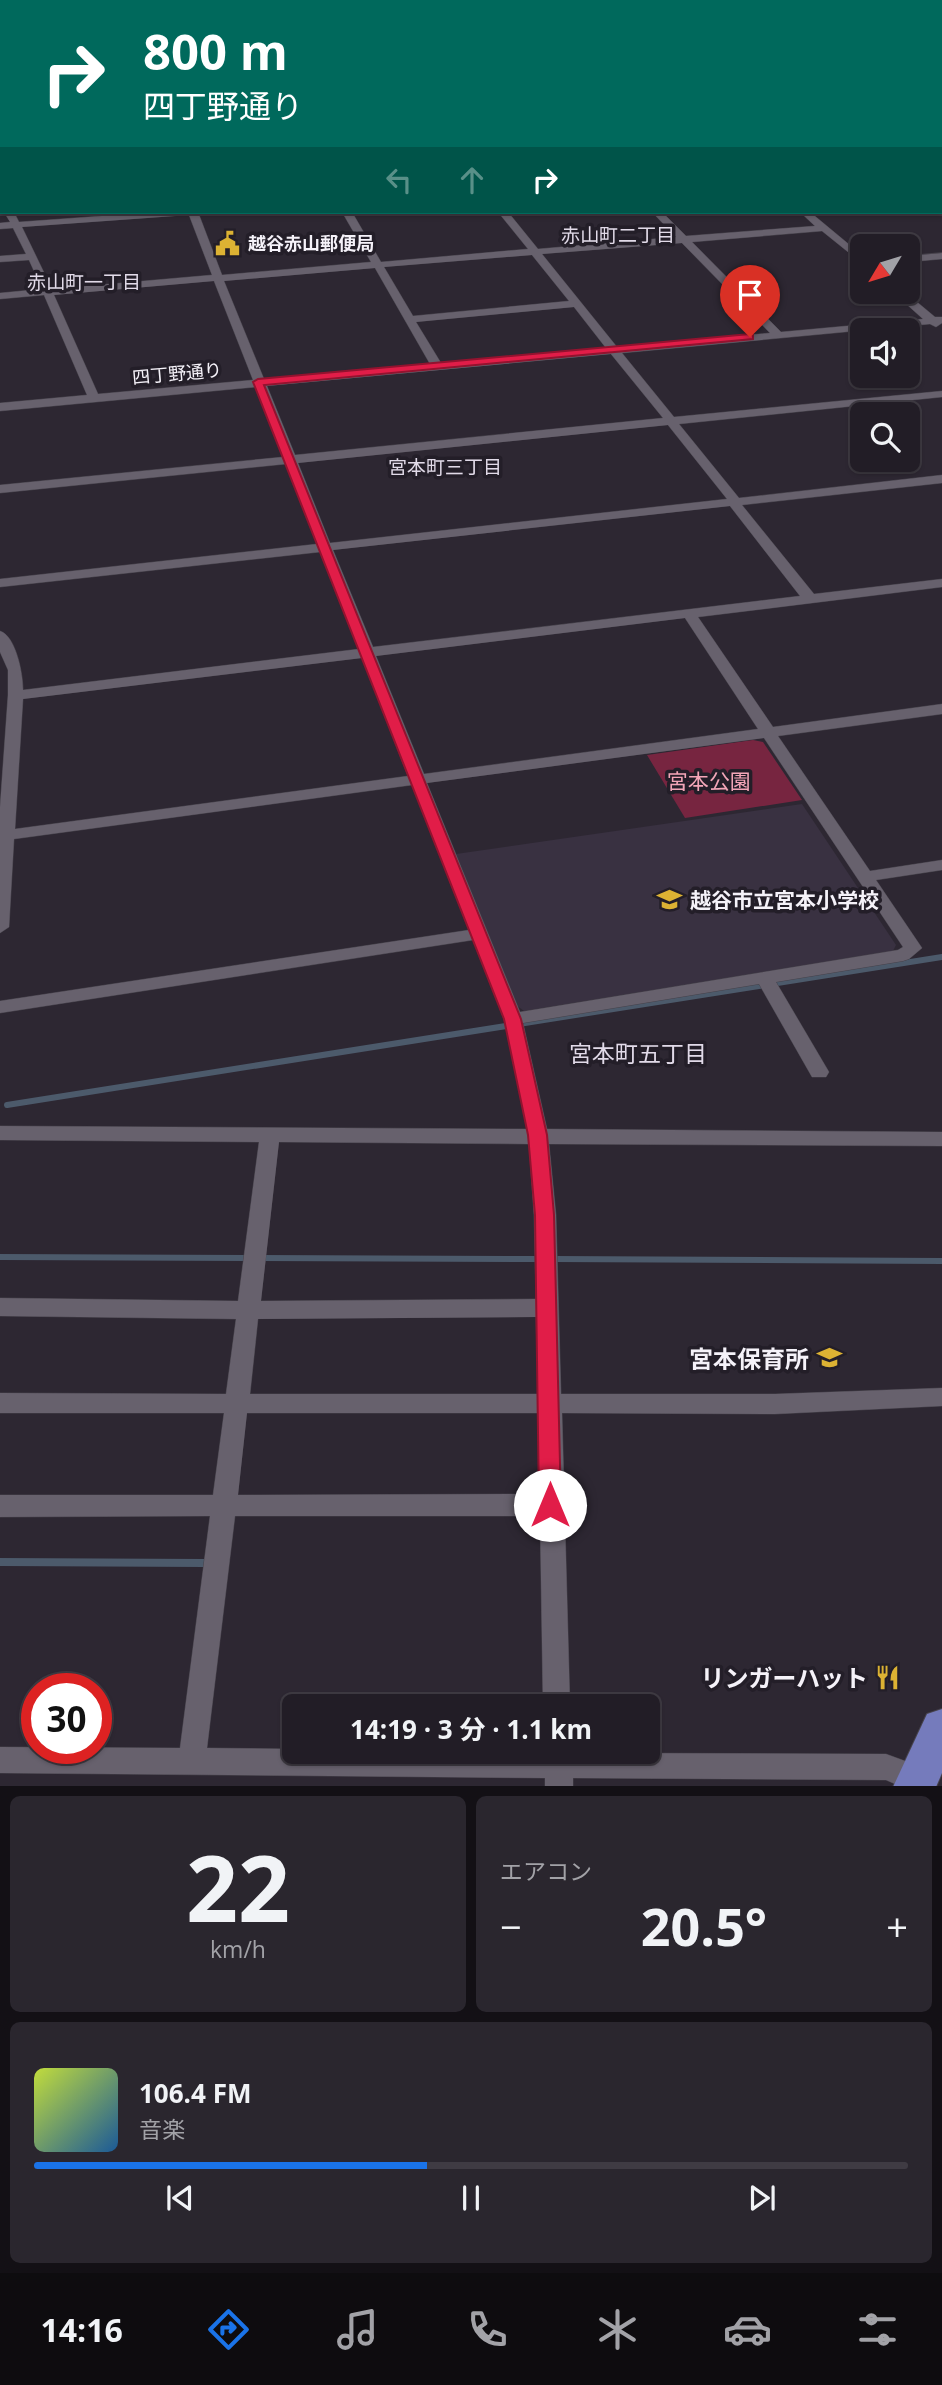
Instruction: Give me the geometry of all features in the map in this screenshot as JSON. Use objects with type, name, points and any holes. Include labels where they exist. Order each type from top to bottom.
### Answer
[{"type":"highway","points":[[916,1783],[942,1728]]},
{"type":"street","points":[[10,214],[18,225],[94,398]]},
{"type":"street","points":[[0,226],[165,214]]},
{"type":"street","points":[[193,214],[513,1019],[538,1135],[545,1215],[545,1308],[557,1694]]},
{"type":"street","points":[[348,214],[437,366]]},
{"type":"street","points":[[505,214],[810,600]]},
{"type":"street","points":[[659,214],[777,334]]},
{"type":"street","points":[[809,214],[850,250]]},
{"type":"street","points":[[0,296],[823,228]]},
{"type":"street","points":[[920,258],[942,256]]},
{"type":"street","points":[[0,259],[32,257]]},
{"type":"street","points":[[410,319],[575,304]]},
{"type":"street","points":[[915,304],[937,320],[942,330]]},
{"type":"street","name":"四丁野通り","points":[[0,407],[937,320]]},
{"type":"street","points":[[0,489],[942,394]]},
{"type":"street","points":[[0,583],[942,479]]},
{"type":"street","points":[[16,695],[942,583]]},
{"type":"street","points":[[513,1019],[766,980],[903,955],[913,948],[689,614]]},
{"type":"street","points":[[0,635],[7,671],[16,695],[3,835],[0,927]]},
{"type":"street","points":[[3,835],[942,709]]},
{"type":"street","points":[[864,877],[942,865]]},
{"type":"street","points":[[0,1007],[478,934]]},
{"type":"street","points":[[766,980],[819,1072]]},
{"type":"street","points":[[0,1133],[942,1139]]},
{"type":"street","points":[[192,1761],[270,1136]]},
{"type":"street","points":[[0,1307],[248,1310],[545,1308]]},
{"type":"street","points":[[0,1403],[549,1401],[775,1404],[942,1397]]},
{"type":"street","points":[[0,1506],[550,1505]]},
{"type":"street","points":[[0,1760],[886,1768],[916,1783]]},
{"type":"shaded area","name":"越谷市立宮本小学校","points":[[802,804],[896,945],[893,951],[524,1011],[516,1005],[456,854]]},
{"type":"green space","name":"宮本公園","points":[[753,740],[763,742],[802,800],[685,818],[647,755]]},
{"type":"waterway","points":[[7,1105],[942,957]]},
{"type":"waterway","points":[[0,1257],[249,1258]]},
{"type":"waterway","points":[[259,1258],[539,1259]]},
{"type":"waterway","points":[[553,1259],[942,1261]]},
{"type":"waterway","points":[[0,1562],[205,1563]]},
{"type":"place","name":"越谷赤山郵便局","points":[[228,243]]},
{"type":"place","name":"越谷市立宮本小学校","points":[[670,900]]},
{"type":"place","name":"宮本保育所","points":[[829,1358]]},
{"type":"place","name":"リンガーハット","points":[[888,1677]]},
{"type":"district","name":"赤山町二丁目","points":[[618,235]]},
{"type":"district","name":"赤山町一丁目","points":[[84,282]]},
{"type":"district","name":"宮本町三丁目","points":[[445,467]]},
{"type":"district","name":"宮本町五丁目","points":[[638,1053]]},
{"type":"route","points":[[550,1505],[545,1215],[538,1135],[513,1019],[258,382],[750,337]]}]
